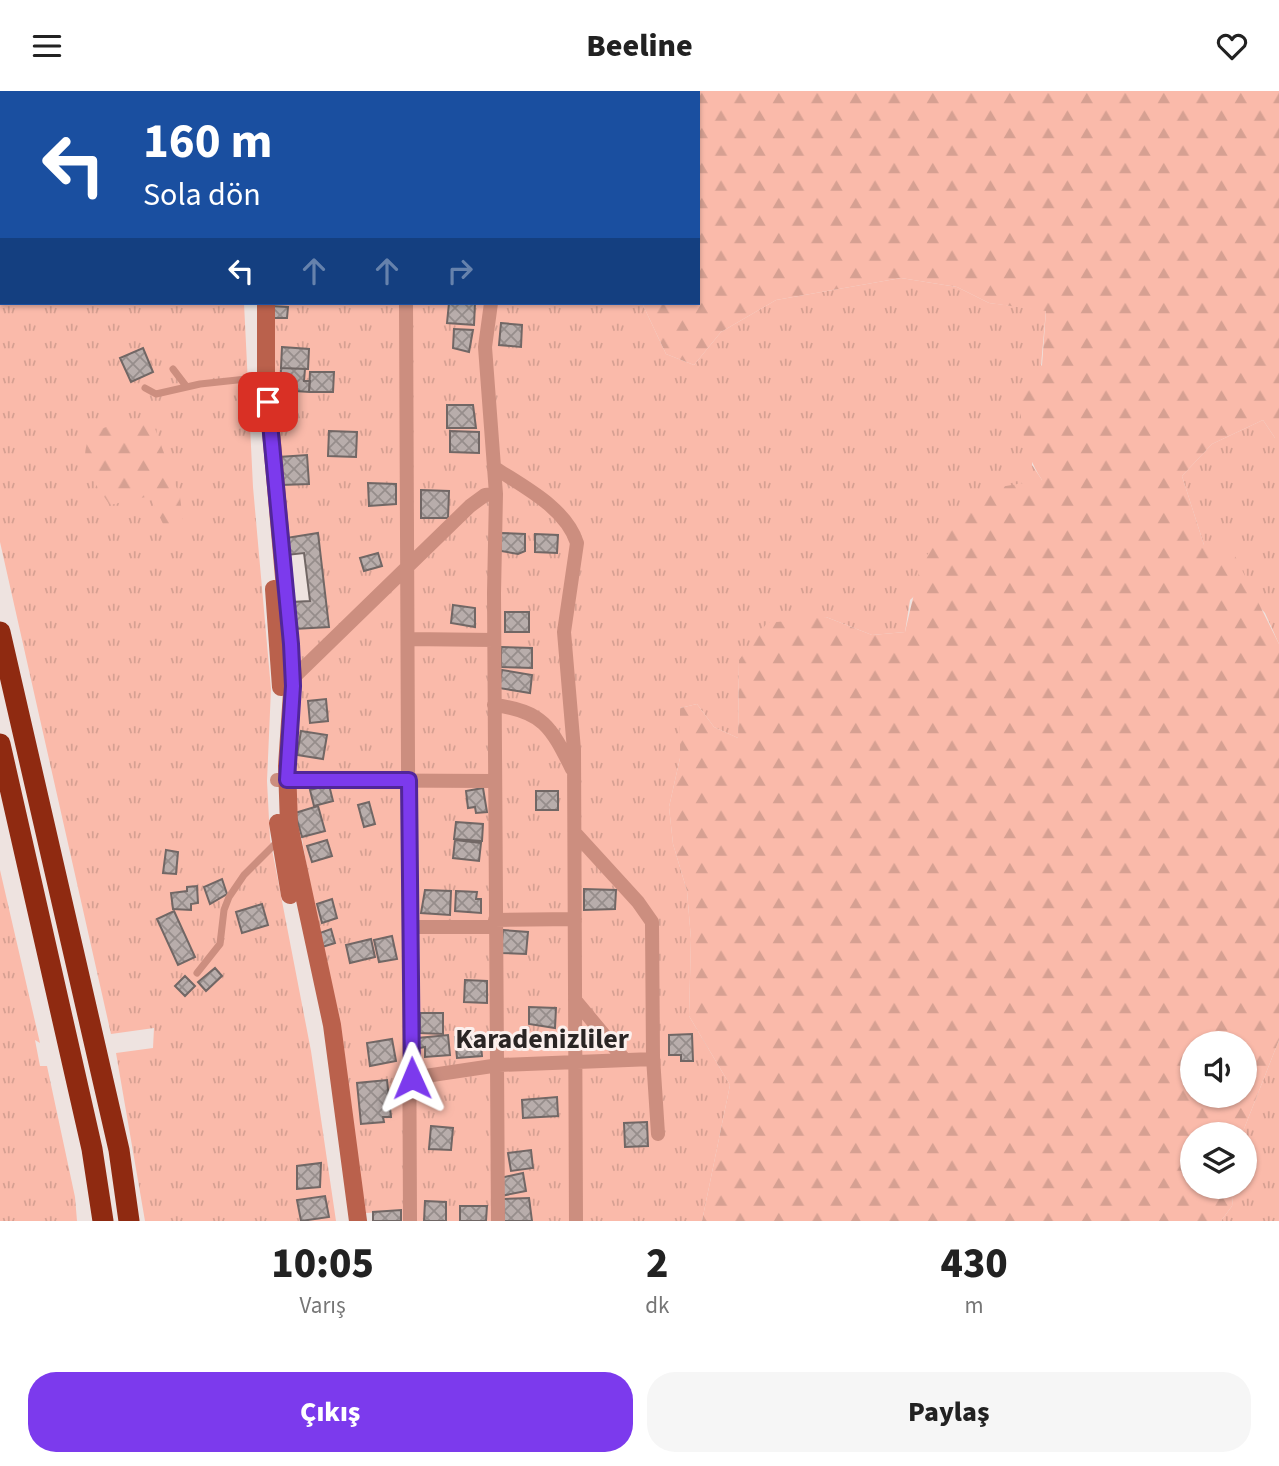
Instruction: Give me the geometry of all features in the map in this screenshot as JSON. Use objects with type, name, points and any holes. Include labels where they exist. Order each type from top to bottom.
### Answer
[{"type":"highway","points":[[0,632],[119,1150],[129,1221]]},
{"type":"highway","points":[[0,744],[92,1149],[103,1221]]},
{"type":"main road","points":[[255,305],[257,378],[287,683]]},
{"type":"main road","points":[[266,305],[266,375],[287,683],[279,841],[324,1047],[348,1221]]},
{"type":"main road","points":[[282,780],[289,825],[332,1025],[358,1221]]},
{"type":"street","points":[[406,305],[412,1078],[410,1221]]},
{"type":"street","points":[[491,305],[485,347],[496,494],[494,705],[499,1065],[498,1221]]},
{"type":"street","points":[[495,468],[561,516],[573,531],[577,543],[564,632],[575,773],[576,1221]]},
{"type":"street","points":[[287,683],[470,506],[485,495],[496,494]]},
{"type":"street","points":[[408,639],[494,640]]},
{"type":"street","points":[[494,705],[528,712],[543,720],[555,735],[575,773]]},
{"type":"street","points":[[282,780],[495,781]]},
{"type":"street","points":[[575,833],[638,902],[652,922],[653,1059],[658,1134]]},
{"type":"street","points":[[411,927],[575,919]]},
{"type":"street","points":[[575,1000],[624,1059]]},
{"type":"street","points":[[412,1078],[499,1065],[653,1059]]},
{"type":"lane","points":[[173,369],[186,386]]},
{"type":"lane","points":[[145,388],[156,394],[186,386],[257,378]]},
{"type":"lane","points":[[197,973],[220,944],[224,910],[229,897],[244,875],[279,841]]},
{"type":"green space","points":[[700,91],[1279,91],[1279,438],[1275,438],[1263,420],[1212,444],[1182,476],[1204,545],[1231,548],[1279,644],[1279,1040],[1257,1096],[1257,1031],[1180,1031],[1180,1108],[1252,1108],[1247,1122],[1180,1122],[1180,1199],[1233,1199],[1232,1206],[1221,1221],[702,1221],[730,1085],[689,1016],[691,939],[687,891],[673,844],[669,807],[680,758],[680,708],[697,704],[714,727],[738,738],[739,660],[767,623],[826,617],[872,635],[905,632],[921,564],[970,492],[1042,480],[1026,446],[1020,385],[1042,365],[1046,311],[989,303],[957,287],[901,278],[776,300],[721,332],[694,365],[666,354],[643,305],[700,305]]},
{"type":"green space","points":[[901,278],[957,287],[989,303],[1046,310],[1032,465],[1042,480],[910,600],[905,632],[872,635],[826,617],[739,660],[738,738],[714,727],[697,704],[680,708],[680,758],[669,807],[673,844],[687,891],[691,939],[689,1016],[730,1085],[702,1221],[401,1221],[401,1211],[366,1213],[294,792],[294,629],[329,626],[318,534],[286,538],[276,421],[272,305],[643,305],[666,354],[694,365],[721,332],[776,300]]},
{"type":"green space","points":[[0,305],[244,305],[253,487],[271,689],[267,781],[270,839],[311,1051],[336,1221],[145,1221],[116,1053],[153,1048],[154,1028],[111,1034],[0,542]]},
{"type":"green space","points":[[149,412],[180,497],[184,528],[170,539],[150,496],[110,505],[92,479],[86,462],[87,443],[92,432],[112,425],[126,426]]},
{"type":"green space","points":[[1263,420],[1275,438],[1279,438],[1279,644],[1265,613],[1204,545],[1182,476],[1212,444]]},
{"type":"green space","points":[[0,870],[40,1043],[35,1040],[40,1066],[47,1066],[75,1197],[77,1221],[0,1221]]},
{"type":"green space","points":[[1279,1040],[1279,1221],[1221,1221],[1232,1206],[1233,1199],[1257,1199],[1257,1122],[1247,1122],[1252,1108],[1257,1108],[1257,1096]]},
{"type":"building","points":[[449,305],[475,305],[474,325],[447,323]]},
{"type":"building","points":[[271,306],[288,307],[287,318],[271,318]]},
{"type":"building","points":[[501,323],[522,325],[521,347],[499,345]]},
{"type":"building","points":[[454,329],[473,330],[469,352],[453,348]]},
{"type":"building","points":[[282,347],[309,349],[308,369],[281,368]]},
{"type":"building","points":[[143,348],[153,372],[131,382],[120,358]]},
{"type":"building","points":[[281,368],[305,369],[304,381],[310,381],[309,392],[280,390]]},
{"type":"building","points":[[310,372],[334,372],[333,392],[309,392]]},
{"type":"building","points":[[447,405],[473,405],[476,428],[447,428]]},
{"type":"building","points":[[329,431],[357,432],[356,457],[328,456]]},
{"type":"building","points":[[450,431],[479,432],[479,453],[450,452]]},
{"type":"building","points":[[307,455],[309,484],[281,485],[279,457]]},
{"type":"building","points":[[368,483],[396,484],[396,504],[369,506]]},
{"type":"building","points":[[421,490],[449,491],[448,518],[421,518]]},
{"type":"building","points":[[318,533],[329,627],[294,629],[292,602],[310,601],[304,553],[287,555],[286,538]]},
{"type":"building","points":[[501,533],[525,534],[525,551],[518,554],[501,551]]},
{"type":"building","points":[[535,534],[558,535],[557,553],[535,552]]},
{"type":"building","points":[[378,553],[382,566],[364,571],[360,558]]},
{"type":"building","points":[[453,605],[475,608],[475,627],[451,623]]},
{"type":"building","points":[[505,612],[529,612],[529,632],[505,632]]},
{"type":"building","points":[[501,647],[532,648],[532,668],[501,667]]},
{"type":"building","points":[[502,670],[532,675],[530,693],[499,688]]},
{"type":"building","points":[[326,699],[328,721],[310,723],[308,701]]},
{"type":"building","points":[[301,731],[327,735],[323,759],[297,755]]},
{"type":"building","points":[[329,785],[333,801],[314,806],[310,790]]},
{"type":"building","points":[[483,788],[487,812],[476,813],[475,807],[468,808],[466,791]]},
{"type":"building","points":[[536,791],[558,791],[558,810],[536,810]]},
{"type":"building","points":[[369,802],[375,824],[364,827],[358,805]]},
{"type":"building","points":[[318,806],[325,831],[302,837],[295,813]]},
{"type":"building","points":[[456,822],[483,824],[482,841],[454,839]]},
{"type":"building","points":[[327,840],[332,856],[312,862],[307,846]]},
{"type":"building","points":[[455,840],[481,843],[479,861],[453,858]]},
{"type":"building","points":[[166,850],[178,852],[176,874],[163,873]]},
{"type":"building","points":[[222,879],[227,894],[210,904],[204,887]]},
{"type":"building","points":[[197,886],[198,903],[191,904],[191,910],[173,909],[171,893],[187,891],[187,887]]},
{"type":"building","points":[[584,889],[616,890],[615,909],[584,910]]},
{"type":"building","points":[[425,890],[451,891],[450,915],[421,913]]},
{"type":"building","points":[[456,891],[477,892],[476,899],[481,899],[481,913],[455,911]]},
{"type":"building","points":[[332,899],[337,918],[322,923],[317,904]]},
{"type":"building","points":[[262,904],[268,925],[242,933],[236,912]]},
{"type":"building","points":[[174,911],[195,957],[178,965],[157,919]]},
{"type":"building","points":[[331,929],[335,943],[322,947],[317,934]]},
{"type":"building","points":[[503,930],[528,932],[526,954],[501,953]]},
{"type":"building","points":[[392,936],[397,959],[379,962],[374,940]]},
{"type":"building","points":[[371,939],[375,957],[350,963],[346,945]]},
{"type":"building","points":[[215,968],[222,976],[206,991],[198,982]]},
{"type":"building","points":[[185,976],[195,986],[185,996],[175,986]]},
{"type":"building","points":[[465,980],[487,981],[487,1003],[464,1002]]},
{"type":"building","points":[[529,1007],[556,1008],[555,1028],[529,1024]]},
{"type":"building","points":[[420,1013],[443,1013],[443,1034],[420,1033]]},
{"type":"building","points":[[692,1034],[693,1061],[681,1061],[681,1055],[669,1055],[669,1035]]},
{"type":"building","points":[[448,1035],[450,1055],[425,1057],[425,1047],[419,1048],[418,1038]]},
{"type":"building","points":[[480,1035],[482,1056],[457,1058],[455,1037]]},
{"type":"building","points":[[392,1039],[396,1061],[370,1066],[367,1043]]},
{"type":"building","points":[[387,1080],[391,1117],[383,1117],[384,1122],[361,1124],[357,1083]]},
{"type":"building","points":[[557,1097],[558,1116],[523,1118],[522,1100]]},
{"type":"building","points":[[647,1122],[648,1146],[625,1147],[624,1123]]},
{"type":"building","points":[[431,1126],[453,1128],[451,1150],[429,1149]]},
{"type":"building","points":[[531,1150],[533,1168],[511,1171],[508,1153]]},
{"type":"building","points":[[321,1163],[320,1187],[297,1189],[297,1166]]},
{"type":"building","points":[[523,1173],[526,1191],[501,1196],[500,1178]]},
{"type":"building","points":[[325,1196],[329,1217],[301,1221],[297,1200]]},
{"type":"building","points":[[529,1198],[532,1221],[504,1221],[503,1199]]},
{"type":"building","points":[[425,1201],[446,1202],[446,1221],[424,1221]]},
{"type":"building","points":[[460,1206],[487,1206],[486,1221],[460,1221]]},
{"type":"building","points":[[401,1210],[401,1221],[373,1221],[373,1212]]},
{"type":"district","name":"Karadenizliler","points":[[542,1038]]},
{"type":"route","points":[[268,402],[291,644],[293,686],[287,780],[409,780],[412,1078]]}]
